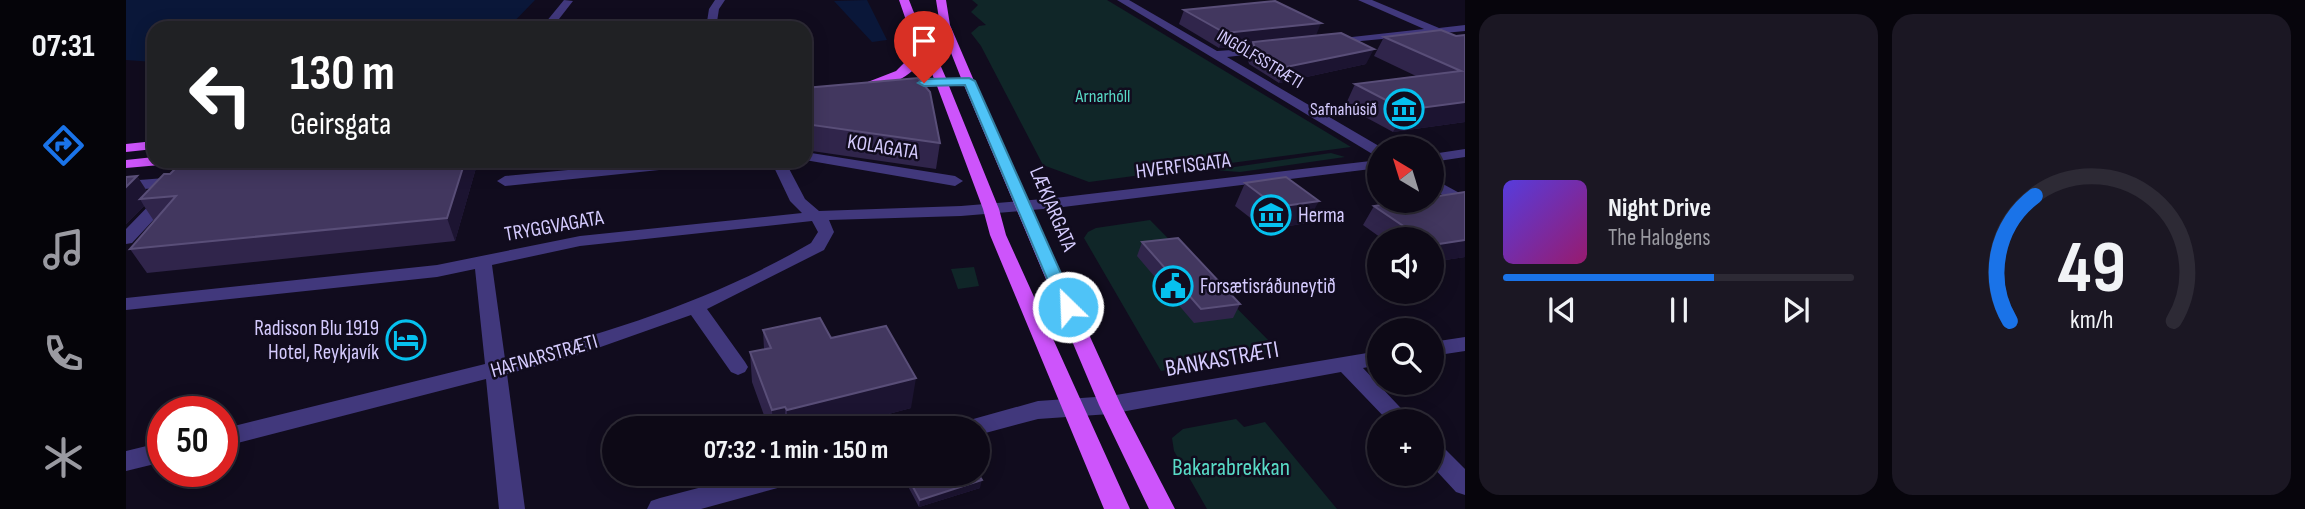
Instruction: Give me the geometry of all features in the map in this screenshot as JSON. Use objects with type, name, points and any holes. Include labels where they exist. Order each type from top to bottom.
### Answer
[{"type":"main road","points":[[904,0],[913,26],[926,43],[992,209],[998,235],[1117,509]]},
{"type":"main road","name":"LÆKJARGATA","points":[[941,0],[945,25],[971,86],[1110,405],[1162,509]]},
{"type":"main road","points":[[858,89],[895,76],[911,64],[915,57],[912,44],[913,26]]},
{"type":"main road","points":[[858,89],[971,86]]},
{"type":"main road","points":[[858,89],[888,95],[942,87]]},
{"type":"main road","points":[[126,148],[147,146]]},
{"type":"main road","points":[[126,164],[147,162]]},
{"type":"street","points":[[712,21],[714,9],[720,0]]},
{"type":"street","name":"INGÓLFSSTRÆTI","points":[[1122,0],[1367,145]]},
{"type":"street","points":[[1363,0],[1439,31]]},
{"type":"street","points":[[552,21],[568,1]]},
{"type":"street","points":[[1320,44],[1465,28]]},
{"type":"street","points":[[1216,55],[1280,48]]},
{"type":"street","points":[[1444,156],[1465,153]]},
{"type":"street","name":"KOLAGATA","points":[[812,157],[955,181]]},
{"type":"street","name":"HVERFISGATA","points":[[992,209],[1367,165]]},
{"type":"street","points":[[505,181],[636,168]]},
{"type":"street","points":[[782,168],[798,201],[816,216]]},
{"type":"street","points":[[126,186],[180,181],[126,239]]},
{"type":"street","points":[[1444,190],[1465,203]]},
{"type":"street","name":"TRYGGVAGATA","points":[[126,304],[417,274],[483,263],[580,241],[816,216],[992,209]]},
{"type":"street","name":"HAFNARSTRÆTI","points":[[238,434],[496,370],[596,342],[695,307],[818,246],[826,232],[816,216]]},
{"type":"street","points":[[483,263],[512,509]]},
{"type":"street","points":[[695,307],[738,367]]},
{"type":"street","points":[[1444,347],[1465,344]]},
{"type":"street","name":"BANKASTRÆTI","points":[[990,423],[1038,410],[1110,405],[1367,360]]},
{"type":"street","points":[[1346,364],[1390,409]]},
{"type":"street","points":[[126,461],[147,456]]},
{"type":"street","points":[[1444,463],[1465,485]]},
{"type":"street","points":[[660,509],[747,486]]},
{"type":"green space","name":"Arnarhóll","points":[[972,0],[1107,0],[1351,147],[1089,182],[1043,165],[981,46],[971,33],[979,26],[986,25],[971,12],[978,5]]},
{"type":"green space","points":[[1331,153],[1345,157],[1240,172],[1214,170]]},
{"type":"green space","points":[[1150,220],[1279,351],[1161,371],[1084,238],[1096,228]]},
{"type":"green space","points":[[974,267],[979,286],[958,289],[951,269]]},
{"type":"green space","name":"Bakarabrekkan","points":[[1236,419],[1244,427],[1265,422],[1337,509],[1207,509],[1174,451],[1172,438],[1183,429]]},
{"type":"water","points":[[126,0],[535,0],[515,21],[147,21],[147,62],[126,60]]},
{"type":"water","points":[[867,0],[887,40],[872,42],[834,1]]},
{"type":"building","points":[[1275,1],[1321,23],[1225,33],[1184,10]]},
{"type":"building","points":[[1441,30],[1456,36],[1465,35],[1465,102],[1405,110],[1355,84],[1461,71],[1384,37]]},
{"type":"building","points":[[1341,33],[1374,49],[1286,67],[1255,49],[1253,42]]},
{"type":"building","points":[[918,78],[930,92],[940,143],[812,125],[812,87]]},
{"type":"building","points":[[176,168],[463,168],[447,218],[130,249],[176,196],[140,199],[164,174],[170,174]]},
{"type":"building","points":[[137,176],[126,187],[126,177]]},
{"type":"building","points":[[1286,177],[1319,201],[1277,207],[1245,183]]},
{"type":"building","points":[[1465,192],[1465,240],[1444,243],[1444,227],[1405,227],[1386,214],[1444,214],[1444,195]]},
{"type":"building","points":[[1178,238],[1240,304],[1201,309],[1142,242]]},
{"type":"building","points":[[820,318],[831,338],[886,326],[916,378],[787,410],[785,407],[772,410],[750,352],[771,348],[763,330]]},
{"type":"building","points":[[912,486],[963,486],[920,500]]},
{"type":"place","name":"Safnahúsið","points":[[1404,109]]},
{"type":"place","name":"Herma","points":[[1271,215]]},
{"type":"place","name":"Forsætisráðuneytið","points":[[1173,286]]},
{"type":"place","name":"Radisson Blu 1919 Hotel, Reykjavík","points":[[406,340]]},
{"type":"route","points":[[924,83],[969,81],[1068,307]]}]
